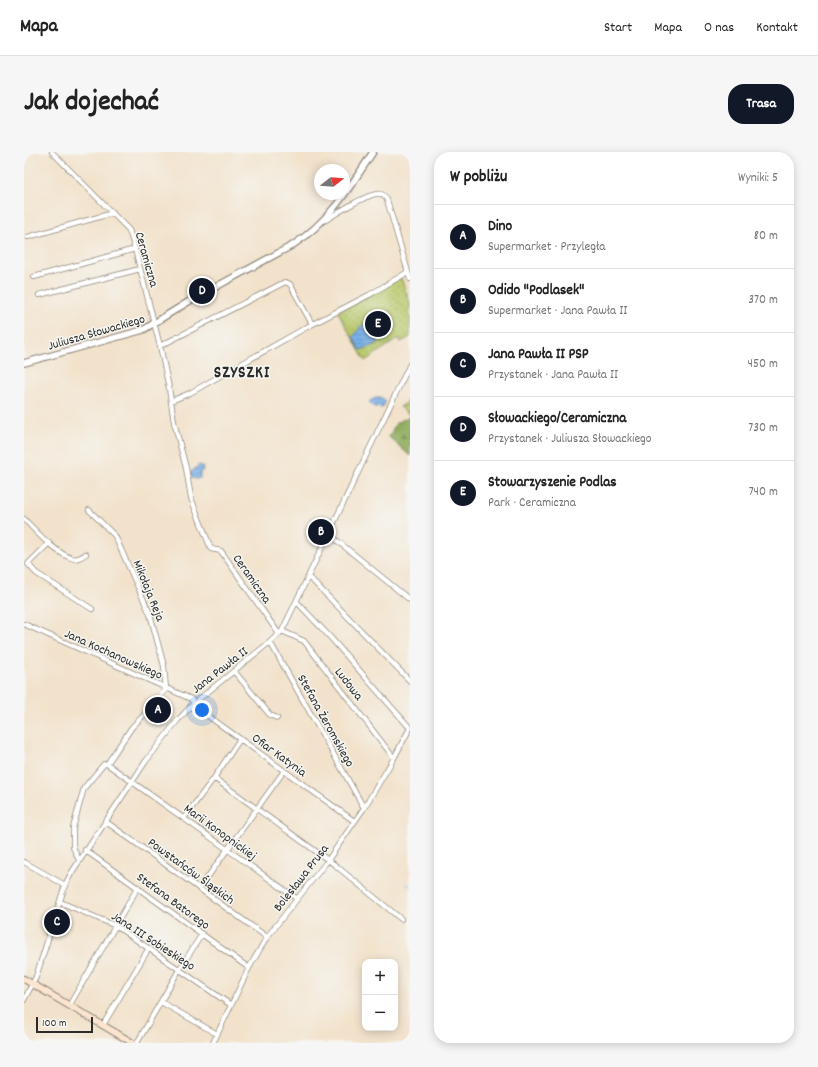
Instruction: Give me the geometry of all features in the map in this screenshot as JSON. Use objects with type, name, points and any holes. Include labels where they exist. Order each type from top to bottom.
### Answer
[{"type":"main road","points":[[24,979],[133,1043]]},
{"type":"street","name":"Ceramiczna","points":[[52,152],[129,230],[160,346],[174,422],[186,468],[191,498],[211,549],[221,551],[280,632]]},
{"type":"street","name":"Juliusza Słowackiego","points":[[350,188],[373,152]]},
{"type":"street","points":[[319,224],[351,204],[377,194],[382,194],[386,198],[408,268],[410,279]]},
{"type":"street","points":[[342,200],[345,204],[351,204]]},
{"type":"street","name":"Juliusza Słowackiego","points":[[24,363],[138,332],[154,325],[188,302],[304,238],[342,200]]},
{"type":"street","points":[[28,237],[113,213]]},
{"type":"street","points":[[34,277],[135,249]]},
{"type":"street","points":[[171,401],[196,390],[312,324],[369,295],[408,268]]},
{"type":"street","points":[[40,295],[140,269]]},
{"type":"street","points":[[160,346],[285,282],[290,284],[312,324]]},
{"type":"street","name":"Jana Pawła II","points":[[24,1000],[36,977],[65,885],[78,860],[132,781],[162,740],[194,703],[270,642],[280,632],[297,602],[410,364]]},
{"type":"street","name":"Mikołaja Reja","points":[[89,510],[115,536],[150,614],[164,666],[166,689]]},
{"type":"street","points":[[24,519],[49,544],[71,558],[80,558],[86,554]]},
{"type":"street","points":[[329,534],[410,600]]},
{"type":"street","points":[[49,544],[28,564],[36,573],[92,609]]},
{"type":"street","points":[[308,578],[312,580],[410,681]]},
{"type":"street","points":[[297,602],[410,728]]},
{"type":"street","name":"Jana Kochanowskiego","points":[[24,624],[191,699],[194,703]]},
{"type":"street","name":"Ludowa","points":[[280,632],[304,641],[394,758]]},
{"type":"street","name":"Stefana Żeromskiego","points":[[270,642],[364,808]]},
{"type":"street","points":[[234,671],[270,715],[277,718]]},
{"type":"street","points":[[78,860],[74,847],[73,828],[84,788],[104,764],[107,764],[132,727],[166,689]]},
{"type":"street","name":"Ofiar Katynia","points":[[194,703],[197,708],[354,822]]},
{"type":"street","name":"Bolesława Prusa","points":[[213,1043],[249,968],[267,937],[296,898],[328,860],[364,808],[410,728]]},
{"type":"street","points":[[184,818],[214,778],[240,739]]},
{"type":"street","name":"Marii Konopnickiej","points":[[107,764],[296,898]]},
{"type":"street","points":[[199,889],[284,771]]},
{"type":"street","points":[[214,778],[256,810],[328,860],[401,919]]},
{"type":"street","name":"Powstańców Śląskich","points":[[105,821],[267,937]]},
{"type":"street","name":"Stefana Batorego","points":[[85,850],[249,968]]},
{"type":"street","points":[[24,862],[65,885]]},
{"type":"street","points":[[70,1006],[138,887]]},
{"type":"street","name":"Jana III Sobieskiego","points":[[60,902],[116,926],[231,1005]]},
{"type":"street","points":[[137,1043],[179,970],[202,934]]},
{"type":"street","points":[[103,1026],[149,948]]},
{"type":"street","points":[[161,1002],[217,1034]]},
{"type":"green space","points":[[401,278],[410,303],[410,337],[401,342],[399,338],[365,361],[338,312]]},
{"type":"green space","points":[[410,399],[410,415],[400,407]]},
{"type":"green space","points":[[410,416],[410,456],[389,437],[396,423]]},
{"type":"water","points":[[364,324],[376,331],[379,340],[377,344],[360,350],[353,337]]},
{"type":"water","points":[[376,398],[381,398],[386,401],[382,408],[375,407],[369,402]]},
{"type":"water","points":[[199,465],[202,466],[203,470],[200,473],[200,478],[192,478],[190,473]]},
{"type":"place","name":"Słowackiego/Ceramiczna","points":[[202,291]]},
{"type":"place","name":"Stowarzyszenie Podlas","points":[[378,324]]},
{"type":"place","name":"Odido \"Podlasek\"","points":[[321,532]]},
{"type":"place","name":"Dino","points":[[158,710]]},
{"type":"place","name":"Jana Pawła II PSP","points":[[57,922]]},
{"type":"district","name":"SZYSZKI","points":[[242,371]]}]
